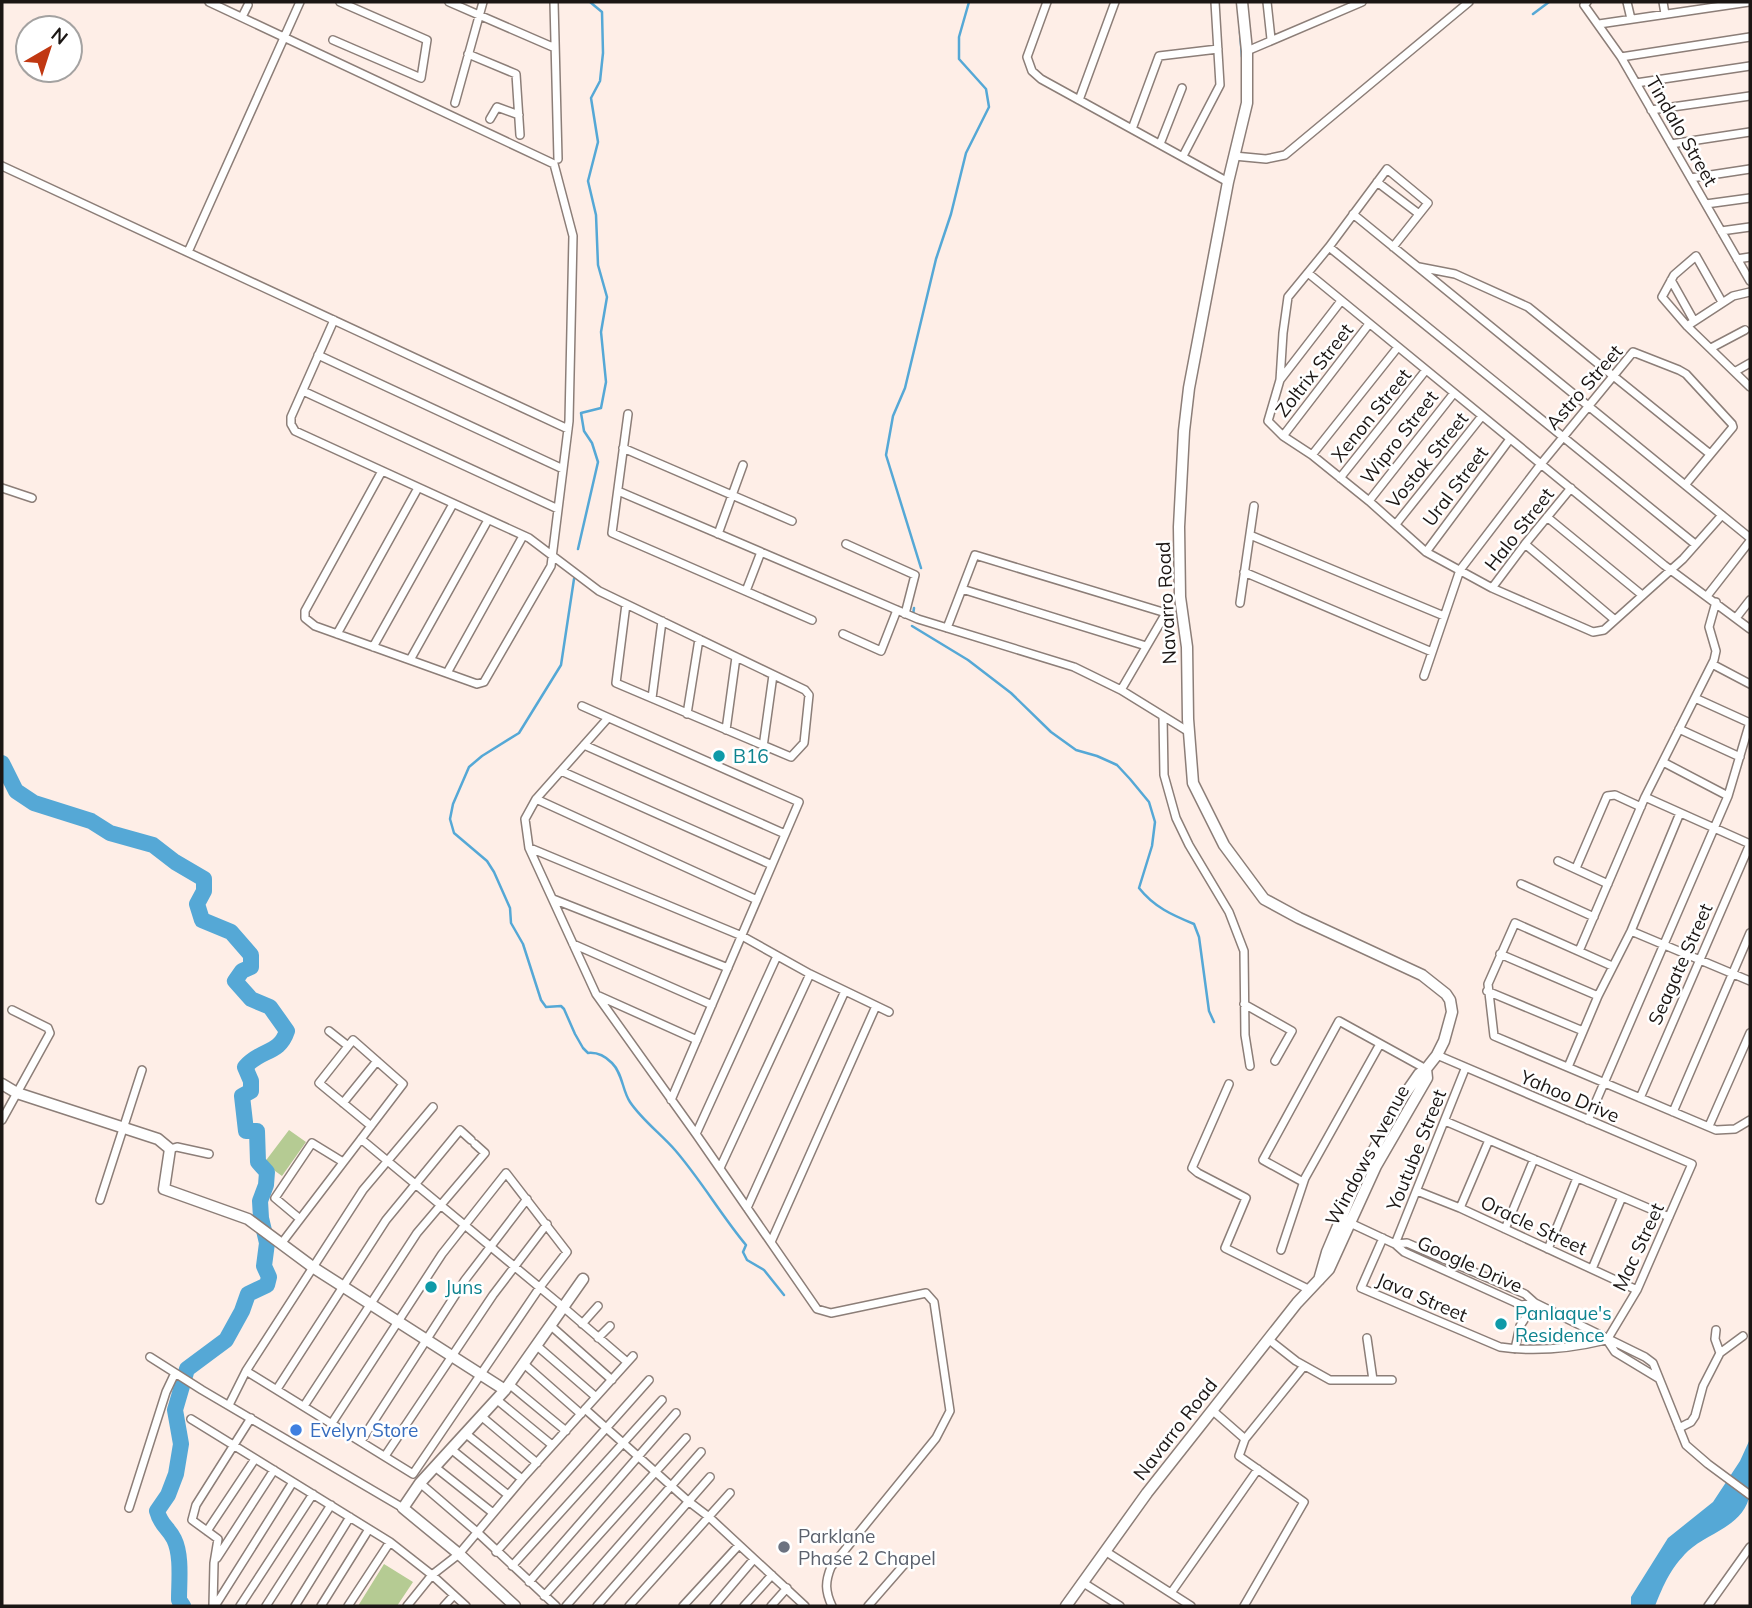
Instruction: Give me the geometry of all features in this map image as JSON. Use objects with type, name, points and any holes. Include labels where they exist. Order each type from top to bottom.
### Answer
[{"type":"street","points":[[209,2],[415,94],[554,164],[573,236],[568,429],[551,566],[484,681],[477,684],[308,623],[304,618],[305,611],[382,471]]},
{"type":"street","points":[[188,253],[300,2]]},
{"type":"street","points":[[324,55],[331,43],[421,78],[427,40],[340,2]]},
{"type":"street","points":[[449,2],[555,48]]},
{"type":"street","points":[[456,103],[483,2]]},
{"type":"street","points":[[554,2],[558,159]]},
{"type":"street","points":[[1047,2],[1027,57],[1032,71],[1041,79],[1228,182]]},
{"type":"street","points":[[1079,100],[1115,2]]},
{"type":"street","points":[[1183,156],[1220,85],[1215,2]]},
{"type":"street","name":"Navarro Road","points":[[1242,2],[1247,51],[1247,103],[1228,182],[1189,388],[1184,431],[1180,527],[1181,597],[1187,647],[1193,783],[1224,845],[1264,899],[1422,975],[1446,994],[1452,1012],[1444,1041],[1426,1069]]},
{"type":"street","points":[[1267,2],[1271,40]]},
{"type":"street","points":[[1247,51],[1362,2]]},
{"type":"street","points":[[1234,156],[1266,159],[1285,155],[1469,2]]},
{"type":"street","points":[[1627,2],[1631,19]]},
{"type":"street","points":[[1663,2],[1665,14]]},
{"type":"street","points":[[1599,24],[1665,14],[1692,6],[1749,2]]},
{"type":"street","name":"Tindalo Street","points":[[1584,3],[1621,57],[1750,281]]},
{"type":"street","points":[[242,17],[248,5]]},
{"type":"street","points":[[1621,57],[1750,37]]},
{"type":"street","points":[[1132,129],[1159,56],[1218,48]]},
{"type":"street","points":[[468,54],[516,74],[520,135]]},
{"type":"street","points":[[1636,83],[1750,66]]},
{"type":"street","points":[[1160,144],[1182,88]]},
{"type":"street","points":[[1651,110],[1750,96]]},
{"type":"street","points":[[491,120],[497,107],[519,116]]},
{"type":"street","points":[[1671,144],[1750,132]]},
{"type":"street","points":[[2,166],[568,429]]},
{"type":"street","points":[[1393,247],[1428,203],[1387,169],[1288,297],[1280,380],[1268,421],[1283,436],[1312,455],[1369,501],[1426,552],[1492,588],[1593,632],[1604,630],[1683,559],[1722,515]]},
{"type":"street","points":[[1692,178],[1750,169]]},
{"type":"street","points":[[1377,182],[1419,214]]},
{"type":"street","points":[[1706,204],[1750,198]]},
{"type":"street","points":[[1353,214],[1750,539],[1707,596]]},
{"type":"street","points":[[1721,231],[1750,227]]},
{"type":"street","points":[[1329,247],[1695,544]]},
{"type":"street","points":[[1723,302],[1696,256],[1671,280],[1662,297],[1750,387]]},
{"type":"street","points":[[1737,259],[1750,257]]},
{"type":"street","points":[[1418,267],[1455,274],[1528,307],[1710,454]]},
{"type":"street","points":[[1308,273],[1670,569],[1750,629]]},
{"type":"street","points":[[1671,280],[1690,323]]},
{"type":"street","points":[[1690,323],[1733,296],[1750,292]]},
{"type":"street","points":[[1280,380],[1341,301]]},
{"type":"street","points":[[334,320],[291,417],[290,424],[295,431],[523,536],[545,549],[599,591],[662,621],[804,690],[809,695],[804,743],[791,757],[616,683],[626,604]]},
{"type":"street","name":"Zoltrix Street","points":[[1283,436],[1369,324]]},
{"type":"street","points":[[1711,348],[1745,330]]},
{"type":"street","points":[[1312,455],[1398,347]]},
{"type":"street","name":"Astro Street","points":[[1424,676],[1460,570],[1563,435],[1630,355],[1637,351],[1686,374],[1732,424],[1685,485]]},
{"type":"street","points":[[318,355],[563,469]]},
{"type":"street","points":[[1736,371],[1750,363]]},
{"type":"street","name":"Xenon Street","points":[[1340,478],[1426,370]]},
{"type":"street","points":[[303,391],[558,509]]},
{"type":"street","name":"Wipro Street","points":[[1369,501],[1454,393]]},
{"type":"street","points":[[628,414],[612,533],[811,620]]},
{"type":"street","name":"Vostok Street","points":[[1396,524],[1482,416]]},
{"type":"street","name":"Ural Street","points":[[1426,552],[1510,439]]},
{"type":"street","points":[[623,448],[792,521]]},
{"type":"street","points":[[718,534],[743,465]]},
{"type":"street","points":[[2,488],[32,498]]},
{"type":"street","points":[[337,634],[418,488]]},
{"type":"street","name":"Halo Street","points":[[1492,588],[1571,488]]},
{"type":"street","points":[[618,491],[901,612],[1074,667],[1121,690],[1189,732]]},
{"type":"street","points":[[373,647],[453,503]]},
{"type":"street","points":[[1240,603],[1254,506]]},
{"type":"street","points":[[1547,517],[1642,595]]},
{"type":"street","points":[[410,660],[488,520]]},
{"type":"street","points":[[1250,535],[1444,616]]},
{"type":"street","points":[[447,673],[523,536]]},
{"type":"street","points":[[843,634],[881,652],[901,612],[915,575],[846,544]]},
{"type":"street","points":[[1525,544],[1615,620]]},
{"type":"street","points":[[746,592],[761,552]]},
{"type":"street","points":[[947,628],[975,555],[1166,613],[1121,690]]},
{"type":"street","points":[[1244,572],[1432,652]]},
{"type":"street","points":[[962,589],[1146,646]]},
{"type":"street","points":[[1736,618],[1750,600]]},
{"type":"street","points":[[1579,951],[1645,797],[1712,664],[1716,651],[1709,627],[1716,602]]},
{"type":"street","points":[[652,698],[662,621]]},
{"type":"street","points":[[687,714],[699,639]]},
{"type":"street","points":[[726,730],[736,657]]},
{"type":"street","points":[[1712,664],[1750,684]]},
{"type":"street","points":[[763,747],[773,675]]},
{"type":"street","points":[[1588,1120],[1715,829],[1750,723],[1695,698]]},
{"type":"street","points":[[582,706],[799,802],[671,1101]]},
{"type":"street","points":[[1163,716],[1164,775],[1169,797],[1189,845],[1238,931],[1244,951],[1245,1035],[1250,1066]]},
{"type":"street","points":[[608,718],[536,799],[524,819],[529,848],[596,994],[817,1309],[831,1312],[926,1293],[934,1303],[950,1411],[936,1438],[831,1567],[826,1580],[827,1595],[832,1606]]},
{"type":"street","points":[[1679,729],[1740,757]]},
{"type":"street","points":[[584,745],[785,834]]},
{"type":"street","points":[[1663,762],[1728,796]]},
{"type":"street","points":[[561,771],[772,865]]},
{"type":"street","points":[[1576,869],[1606,796],[1615,795],[1641,807]]},
{"type":"street","points":[[1645,797],[1750,844]]},
{"type":"street","points":[[536,799],[757,900]]},
{"type":"street","points":[[1568,1068],[1598,996],[1631,931],[1680,813]]},
{"type":"street","name":"Seagate Street","points":[[1640,1098],[1750,844]]},
{"type":"street","points":[[529,848],[741,936],[810,974],[889,1012]]},
{"type":"street","points":[[1558,861],[1608,884]]},
{"type":"street","points":[[1521,884],[1594,917]]},
{"type":"street","points":[[552,898],[728,968]]},
{"type":"street","points":[[1612,966],[1515,923],[1487,991],[1493,1036],[1716,1130],[1735,1129],[1749,1120]]},
{"type":"street","points":[[1631,931],[1750,981]]},
{"type":"street","points":[[1673,1112],[1750,933]]},
{"type":"street","points":[[573,944],[712,1005]]},
{"type":"street","points":[[1500,954],[1598,996]]},
{"type":"street","points":[[696,1134],[776,956]]},
{"type":"street","points":[[720,1168],[810,974]]},
{"type":"street","points":[[747,1208],[845,991]]},
{"type":"street","points":[[1487,991],[1583,1031]]},
{"type":"street","points":[[596,994],[697,1040]]},
{"type":"street","points":[[1244,1004],[1292,1031],[1275,1061]]},
{"type":"street","points":[[771,1242],[876,1006]]},
{"type":"street","points":[[2,1120],[50,1033],[48,1028],[12,1010]]},
{"type":"street","points":[[1303,1182],[1262,1160],[1339,1021],[1426,1069]]},
{"type":"street","points":[[329,1031],[348,1046]]},
{"type":"street","points":[[1709,1126],[1750,1033]]},
{"type":"street","points":[[281,1244],[360,1139],[371,1126],[403,1084],[353,1040],[319,1083],[371,1126]]},
{"type":"street","points":[[1281,1250],[1303,1182],[1380,1044]]},
{"type":"street","name":"Yahoo Drive","points":[[1437,1055],[1692,1164]]},
{"type":"street","points":[[343,1103],[377,1061]]},
{"type":"street","name":"Windows Avenue","points":[[1319,1280],[1329,1269],[1345,1220],[1427,1078],[1426,1069]]},
{"type":"street","name":"Youtube Street","points":[[1395,1244],[1465,1069]]},
{"type":"street","points":[[100,1200],[142,1070]]},
{"type":"street","points":[[2,1084],[17,1093],[158,1139],[170,1149]]},
{"type":"street","points":[[1229,1084],[1192,1168],[1246,1198],[1225,1248],[1310,1290]]},
{"type":"street","points":[[229,1405],[246,1371],[363,1190],[433,1107]]},
{"type":"street","points":[[1445,1121],[1669,1217]]},
{"type":"street","points":[[277,1389],[386,1220],[460,1130],[485,1153],[417,1233],[304,1406]]},
{"type":"street","points":[[360,1139],[598,1338],[630,1359],[459,1554],[432,1575],[407,1606]]},
{"type":"street","points":[[1460,1208],[1489,1140]]},
{"type":"street","points":[[300,1219],[275,1198],[312,1143],[343,1163]]},
{"type":"street","points":[[170,1149],[177,1147],[209,1154]]},
{"type":"street","points":[[170,1149],[164,1189],[248,1219],[314,1268],[481,1374],[507,1387],[566,1431]]},
{"type":"street","points":[[1505,1229],[1534,1159]]},
{"type":"street","name":"Mac Street","points":[[1607,1340],[1637,1290],[1692,1164]]},
{"type":"street","points":[[246,1371],[413,1474],[566,1252],[506,1173],[442,1254],[332,1423]]},
{"type":"street","points":[[1548,1249],[1577,1178]]},
{"type":"street","name":"Oracle Street","points":[[1417,1191],[1460,1208],[1637,1290]]},
{"type":"street","points":[[1592,1269],[1622,1197]]},
{"type":"street","points":[[361,1441],[426,1340],[490,1247],[527,1199]]},
{"type":"street","name":"Google Drive","points":[[1345,1220],[1395,1244],[1407,1244],[1525,1294],[1535,1303],[1607,1340]]},
{"type":"street","points":[[386,1457],[493,1295],[547,1224]]},
{"type":"street","name":"Java Street","points":[[1383,1238],[1361,1289],[1500,1347],[1515,1349],[1587,1345],[1607,1340]]},
{"type":"street","points":[[403,1508],[419,1483],[507,1387],[583,1279]]},
{"type":"street","name":"Navarro Road","points":[[1066,1606],[1212,1410],[1319,1280]]},
{"type":"street","points":[[1515,1349],[1520,1326],[1535,1303]]},
{"type":"street","points":[[582,1324],[598,1306]]},
{"type":"street","points":[[550,1325],[612,1380]]},
{"type":"street","points":[[598,1338],[610,1326]]},
{"type":"street","points":[[1716,1330],[1715,1339],[1720,1353]]},
{"type":"street","points":[[1679,1428],[1696,1416],[1703,1386],[1720,1353],[1743,1336]]},
{"type":"street","points":[[1367,1338],[1373,1380]]},
{"type":"street","points":[[1268,1339],[1304,1366],[1330,1380],[1392,1380]]},
{"type":"street","points":[[1607,1340],[1615,1353],[1658,1378]]},
{"type":"street","points":[[1607,1340],[1620,1343],[1653,1363],[1686,1445],[1750,1495]]},
{"type":"street","points":[[536,1345],[596,1397]]},
{"type":"street","points":[[150,1357],[403,1508],[459,1554],[515,1606]]},
{"type":"street","points":[[523,1363],[624,1442],[787,1588],[803,1606]]},
{"type":"street","points":[[1244,1606],[1304,1502],[1238,1455],[1245,1439],[1304,1366]]},
{"type":"street","points":[[129,1508],[174,1373]]},
{"type":"street","points":[[496,1552],[649,1380]]},
{"type":"street","points":[[496,1399],[552,1446]]},
{"type":"street","points":[[512,1566],[662,1399]]},
{"type":"street","points":[[1212,1410],[1245,1439]]},
{"type":"street","points":[[529,1582],[676,1413]]},
{"type":"street","points":[[481,1416],[537,1463]]},
{"type":"street","points":[[214,1606],[214,1563],[218,1539],[192,1520],[196,1505],[251,1418]]},
{"type":"street","points":[[191,1419],[390,1542],[466,1606]]},
{"type":"street","points":[[465,1433],[522,1479]]},
{"type":"street","points":[[544,1596],[686,1438]]},
{"type":"street","points":[[451,1449],[508,1495]]},
{"type":"street","points":[[566,1606],[701,1452]]},
{"type":"street","points":[[207,1531],[256,1459]]},
{"type":"street","points":[[435,1466],[493,1513]]},
{"type":"street","points":[[1171,1593],[1258,1469]]},
{"type":"street","points":[[214,1563],[274,1470]]},
{"type":"street","points":[[597,1606],[710,1477]]},
{"type":"street","points":[[214,1606],[293,1482]]},
{"type":"street","points":[[419,1483],[477,1532],[556,1606]]},
{"type":"street","points":[[629,1606],[730,1493]]},
{"type":"street","points":[[240,1606],[313,1494]]},
{"type":"street","points":[[266,1606],[331,1505]]},
{"type":"street","points":[[295,1606],[350,1517]]},
{"type":"street","points":[[321,1606],[369,1529]]},
{"type":"street","points":[[348,1606],[390,1542]]},
{"type":"street","points":[[683,1606],[739,1545]]},
{"type":"street","points":[[1708,1606],[1750,1547]]},
{"type":"street","points":[[1105,1551],[1191,1606]]},
{"type":"street","points":[[714,1606],[754,1559]]},
{"type":"street","points":[[868,1606],[909,1559]]},
{"type":"street","points":[[744,1606],[772,1575]]},
{"type":"street","points":[[1082,1583],[1120,1606]]},
{"type":"street","points":[[214,1588],[224,1591]]},
{"type":"street","points":[[771,1606],[787,1588]]},
{"type":"street","points":[[444,1606],[454,1595]]},
{"type":"green space","points":[[289,1130],[306,1142],[282,1176],[264,1163]]},
{"type":"green space","points":[[384,1564],[413,1582],[397,1606],[358,1606]]},
{"type":"water","points":[[1750,1439],[1750,1493],[1741,1513],[1734,1521],[1688,1551],[1668,1577],[1655,1606],[1631,1606],[1631,1597],[1668,1538],[1713,1502],[1740,1461]]},
{"type":"waterway","points":[[578,549],[598,462],[592,443],[584,431],[581,413],[601,408],[606,382],[601,332],[607,297],[598,265],[596,215],[588,181],[598,142],[591,98],[600,81],[603,53],[602,12],[590,2]]},
{"type":"waterway","points":[[921,568],[886,455],[893,416],[905,388],[936,259],[951,214],[966,153],[989,107],[986,89],[959,59],[959,37],[969,2]]},
{"type":"waterway","points":[[1533,14],[1549,2]]},
{"type":"waterway","points":[[1240,32],[1242,57]]},
{"type":"waterway","points":[[574,579],[561,665],[519,733],[469,767],[453,804],[450,819],[454,833],[487,861],[494,872],[510,908],[511,923],[523,944],[541,1000],[546,1007],[561,1006],[583,1048],[588,1053],[604,1057],[616,1067],[627,1097],[635,1109],[694,1173],[746,1245],[743,1252],[747,1260],[764,1270],[784,1295]]},
{"type":"waterway","points":[[913,615],[914,608]]},
{"type":"waterway","points":[[912,626],[968,660],[1011,693],[1051,732],[1076,750],[1117,765],[1149,802],[1155,822],[1152,846],[1139,888],[1164,910],[1194,924],[1199,937],[1209,1011],[1214,1022]]},
{"type":"waterway","points":[[2,763],[16,791],[34,803],[91,821],[110,833],[153,845],[204,879],[204,891],[197,904],[202,920],[231,932],[251,955],[251,967],[242,971],[235,981],[251,999],[270,1007],[287,1031],[284,1039],[275,1048],[245,1067],[251,1081],[251,1091],[242,1096],[246,1131],[257,1131],[258,1162],[267,1172],[260,1201],[267,1243],[264,1266],[269,1277],[267,1285],[248,1294],[226,1340],[187,1369],[175,1410],[181,1444],[176,1474],[168,1495],[157,1511],[177,1545],[180,1568],[179,1600],[183,1606]]},
{"type":"place","name":"B16","points":[[719,756]]},
{"type":"place","name":"Juns","points":[[431,1287]]},
{"type":"place","name":"Panlaque's Residence","points":[[1501,1324]]},
{"type":"place","name":"Evelyn Store","points":[[296,1430]]},
{"type":"place","name":"Parklane Phase 2 Chapel","points":[[784,1547]]}]
